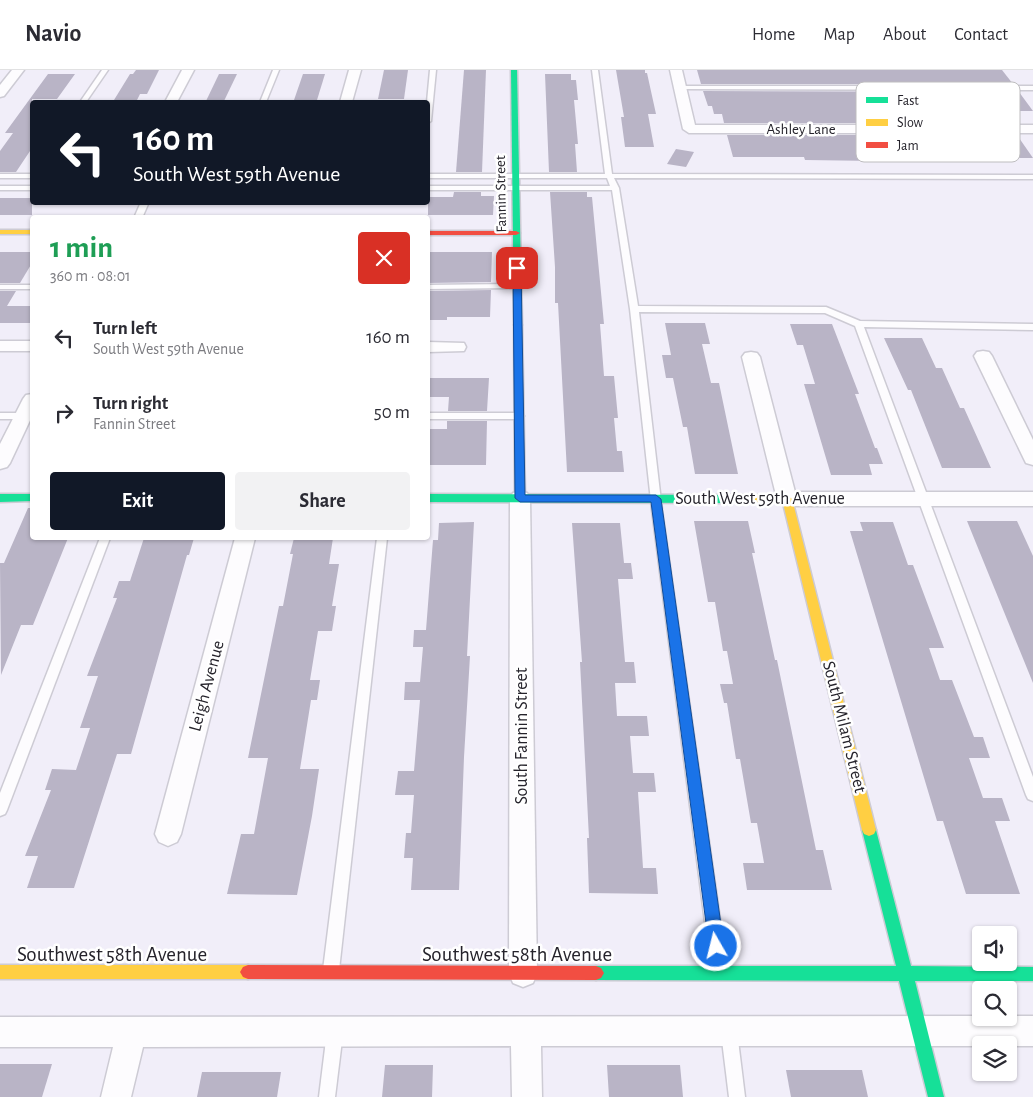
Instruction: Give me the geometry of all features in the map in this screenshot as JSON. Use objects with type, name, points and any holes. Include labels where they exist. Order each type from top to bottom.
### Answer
[{"type":"street","points":[[0,93],[18,70]]},
{"type":"street","points":[[172,100],[188,70]]},
{"type":"street","points":[[347,100],[355,70]]},
{"type":"street","name":"Fannin Street","points":[[514,70],[520,498]]},
{"type":"street","points":[[676,70],[680,88]]},
{"type":"street","name":"Ashley Lane","points":[[680,88],[689,129],[856,129]]},
{"type":"street","name":"Ashley Lane","points":[[1020,129],[1033,129]]},
{"type":"street","points":[[0,232],[30,232]]},
{"type":"street","points":[[430,233],[516,233]]},
{"type":"street","points":[[0,346],[30,346]]},
{"type":"street","points":[[430,347],[458,347]]},
{"type":"street","points":[[983,356],[1033,459]]},
{"type":"street","name":"South Milam Street","points":[[751,357],[936,1097]]},
{"type":"street","points":[[0,463],[28,416]]},
{"type":"street","points":[[0,498],[30,498]]},
{"type":"street","name":"South West 59th Avenue","points":[[430,498],[1033,499]]},
{"type":"street","name":"South Fannin Street","points":[[520,498],[524,973]]},
{"type":"street","name":"Leigh Avenue","points":[[168,834],[244,540]]},
{"type":"street","name":"Southwest 58th Avenue","points":[[0,972],[1033,974]]},
{"type":"street","points":[[0,1032],[1033,1031]]},
{"type":"street","points":[[116,1097],[132,1032]]},
{"type":"street","points":[[526,1032],[527,1097]]},
{"type":"lane","points":[[84,100],[105,70]]},
{"type":"lane","points":[[264,100],[276,70]]},
{"type":"lane","points":[[430,104],[434,70]]},
{"type":"lane","points":[[595,70],[609,175],[615,188],[634,309],[656,499],[720,973]]},
{"type":"lane","points":[[680,88],[856,88]]},
{"type":"lane","points":[[1020,88],[1033,88]]},
{"type":"lane","points":[[430,188],[609,175],[1033,177]]},
{"type":"lane","points":[[0,176],[30,176]]},
{"type":"lane","points":[[430,176],[615,188]]},
{"type":"lane","points":[[0,188],[30,188]]},
{"type":"lane","points":[[430,287],[517,286]]},
{"type":"lane","points":[[0,287],[30,287]]},
{"type":"lane","points":[[634,309],[826,310],[859,324],[1033,327]]},
{"type":"lane","points":[[859,324],[1033,795]]},
{"type":"lane","points":[[0,416],[28,416]]},
{"type":"lane","points":[[430,416],[519,416]]},
{"type":"lane","points":[[0,810],[104,540]]},
{"type":"lane","points":[[330,973],[382,540]]},
{"type":"lane","points":[[327,1097],[335,1032]]},
{"type":"lane","points":[[729,1032],[737,1097]]},
{"type":"building","points":[[136,70],[159,70],[147,94],[140,94],[137,100],[114,100],[130,74],[133,74]]},
{"type":"building","points":[[384,70],[408,70],[404,99],[378,99]]},
{"type":"building","points":[[464,70],[486,70],[482,172],[456,172]]},
{"type":"building","points":[[616,70],[645,70],[645,73],[647,73],[656,114],[648,114],[654,147],[625,147],[621,117],[624,117]]},
{"type":"building","points":[[697,70],[1002,70],[1011,82],[856,82],[856,84],[701,84]]},
{"type":"building","points":[[48,74],[75,74],[57,99],[30,100],[30,151],[16,172],[0,172],[0,151],[13,133],[5,133]]},
{"type":"building","points":[[219,74],[237,74],[224,100],[206,100]]},
{"type":"building","points":[[303,74],[325,74],[317,100],[294,100]]},
{"type":"building","points":[[545,74],[571,74],[571,80],[576,80],[578,100],[574,100],[578,144],[575,144],[577,172],[549,172]]},
{"type":"building","points":[[703,91],[856,91],[856,123],[724,123],[722,114],[714,114],[712,106],[708,106]]},
{"type":"building","points":[[1020,93],[1033,111],[1020,111]]},
{"type":"building","points":[[727,135],[856,135],[856,161],[805,160],[804,157],[733,157]]},
{"type":"building","points":[[1020,139],[1033,158],[1020,158]]},
{"type":"building","points":[[676,149],[694,152],[686,167],[667,164]]},
{"type":"building","points":[[454,192],[481,192],[481,196],[494,196],[493,215],[428,215],[430,197],[453,197]]},
{"type":"building","points":[[550,192],[587,192],[587,197],[592,197],[604,324],[600,324],[604,376],[614,376],[618,418],[614,418],[617,451],[622,451],[624,472],[567,472],[558,303],[555,303],[555,267]]},
{"type":"building","points":[[0,198],[30,198],[32,215],[0,215]]},
{"type":"building","points":[[0,252],[30,252],[30,266],[20,283],[0,283]]},
{"type":"building","points":[[430,252],[492,252],[491,282],[430,283]]},
{"type":"building","points":[[491,290],[490,317],[447,317],[447,320],[430,320],[430,291]]},
{"type":"building","points":[[0,291],[16,291],[7,306],[30,306],[30,323],[0,323]]},
{"type":"building","points":[[665,323],[705,323],[710,344],[702,344],[711,383],[719,383],[738,474],[695,474],[687,427],[683,427],[673,378],[666,378],[662,355],[671,355]]},
{"type":"building","points":[[790,324],[832,324],[859,394],[855,394],[883,464],[869,464],[872,475],[831,475],[804,384],[815,384],[803,345],[797,345]]},
{"type":"building","points":[[884,338],[922,338],[936,368],[942,368],[960,408],[964,408],[991,468],[942,468],[911,390],[908,390]]},
{"type":"building","points":[[430,378],[489,378],[487,411],[448,411],[449,397],[430,397]]},
{"type":"building","points":[[447,421],[487,421],[486,465],[430,465],[430,429],[447,429]]},
{"type":"building","points":[[28,508],[30,508],[30,540],[67,540],[33,625],[21,625],[1,675],[0,563],[4,563]]},
{"type":"building","points":[[694,521],[748,521],[755,553],[752,553],[775,660],[777,660],[816,850],[823,850],[832,890],[747,890],[743,863],[764,863],[757,823],[751,823],[740,759],[736,759],[727,703],[724,703],[720,684],[733,684],[727,651],[723,651],[715,602],[708,602]]},
{"type":"building","points":[[967,521],[1017,521],[1033,556],[1033,683]]},
{"type":"building","points":[[474,522],[467,656],[470,656],[459,890],[411,890],[413,858],[404,858],[406,833],[411,833],[414,795],[395,795],[398,771],[414,771],[420,700],[404,700],[405,682],[420,682],[423,647],[413,647],[414,630],[426,630],[433,540],[438,540],[439,523]]},
{"type":"building","points":[[860,522],[893,522],[908,565],[913,565],[944,648],[929,648],[940,680],[952,680],[974,737],[983,737],[990,758],[969,758],[983,798],[1002,798],[1010,821],[995,821],[1020,894],[966,894],[943,821],[937,821],[850,531],[863,531]]},
{"type":"building","points":[[572,523],[620,523],[624,563],[631,563],[633,579],[618,579],[625,662],[634,662],[636,683],[615,683],[617,716],[647,716],[649,736],[630,736],[633,773],[654,773],[656,792],[638,792],[643,868],[656,868],[658,894],[589,893],[587,838],[589,838],[580,662],[582,662]]},
{"type":"building","points":[[143,540],[193,540],[189,555],[187,555],[131,754],[117,754],[74,888],[27,888],[38,856],[25,856],[51,790],[45,790],[52,769],[76,770],[90,728],[80,728],[98,676],[87,676],[117,598],[113,598],[119,581],[130,581]]},
{"type":"building","points":[[294,540],[333,540],[329,564],[339,564],[332,606],[336,606],[332,631],[318,631],[310,680],[320,680],[317,700],[311,700],[300,769],[319,769],[312,816],[297,895],[227,894],[241,834],[254,834],[268,758],[248,758],[279,606],[283,606],[293,554],[290,554]]},
{"type":"building","points":[[0,1064],[52,1064],[42,1097],[0,1097]]},
{"type":"building","points":[[385,1065],[433,1065],[432,1097],[382,1097]]},
{"type":"building","points":[[607,1065],[680,1065],[683,1097],[609,1097]]},
{"type":"building","points":[[786,1070],[862,1070],[868,1097],[791,1097]]},
{"type":"building","points":[[202,1072],[281,1072],[277,1097],[197,1097]]},
{"type":"traffic: fast","points":[[514,70],[518,325]]},
{"type":"traffic: fast","points":[[0,498],[30,498]]},
{"type":"traffic: fast","points":[[430,498],[728,499]]},
{"type":"traffic: fast","points":[[869,830],[936,1097]]},
{"type":"traffic: fast","points":[[596,973],[1033,974]]},
{"type":"traffic: slow","points":[[0,232],[30,232]]},
{"type":"traffic: slow","points":[[518,325],[520,498]]},
{"type":"traffic: slow","points":[[728,499],[787,499],[869,830]]},
{"type":"traffic: slow","points":[[0,972],[248,972]]},
{"type":"traffic: jam","points":[[430,233],[516,233]]},
{"type":"traffic: jam","points":[[248,972],[596,973]]},
{"type":"route","points":[[517,268],[520,498],[656,499],[716,946]]}]
